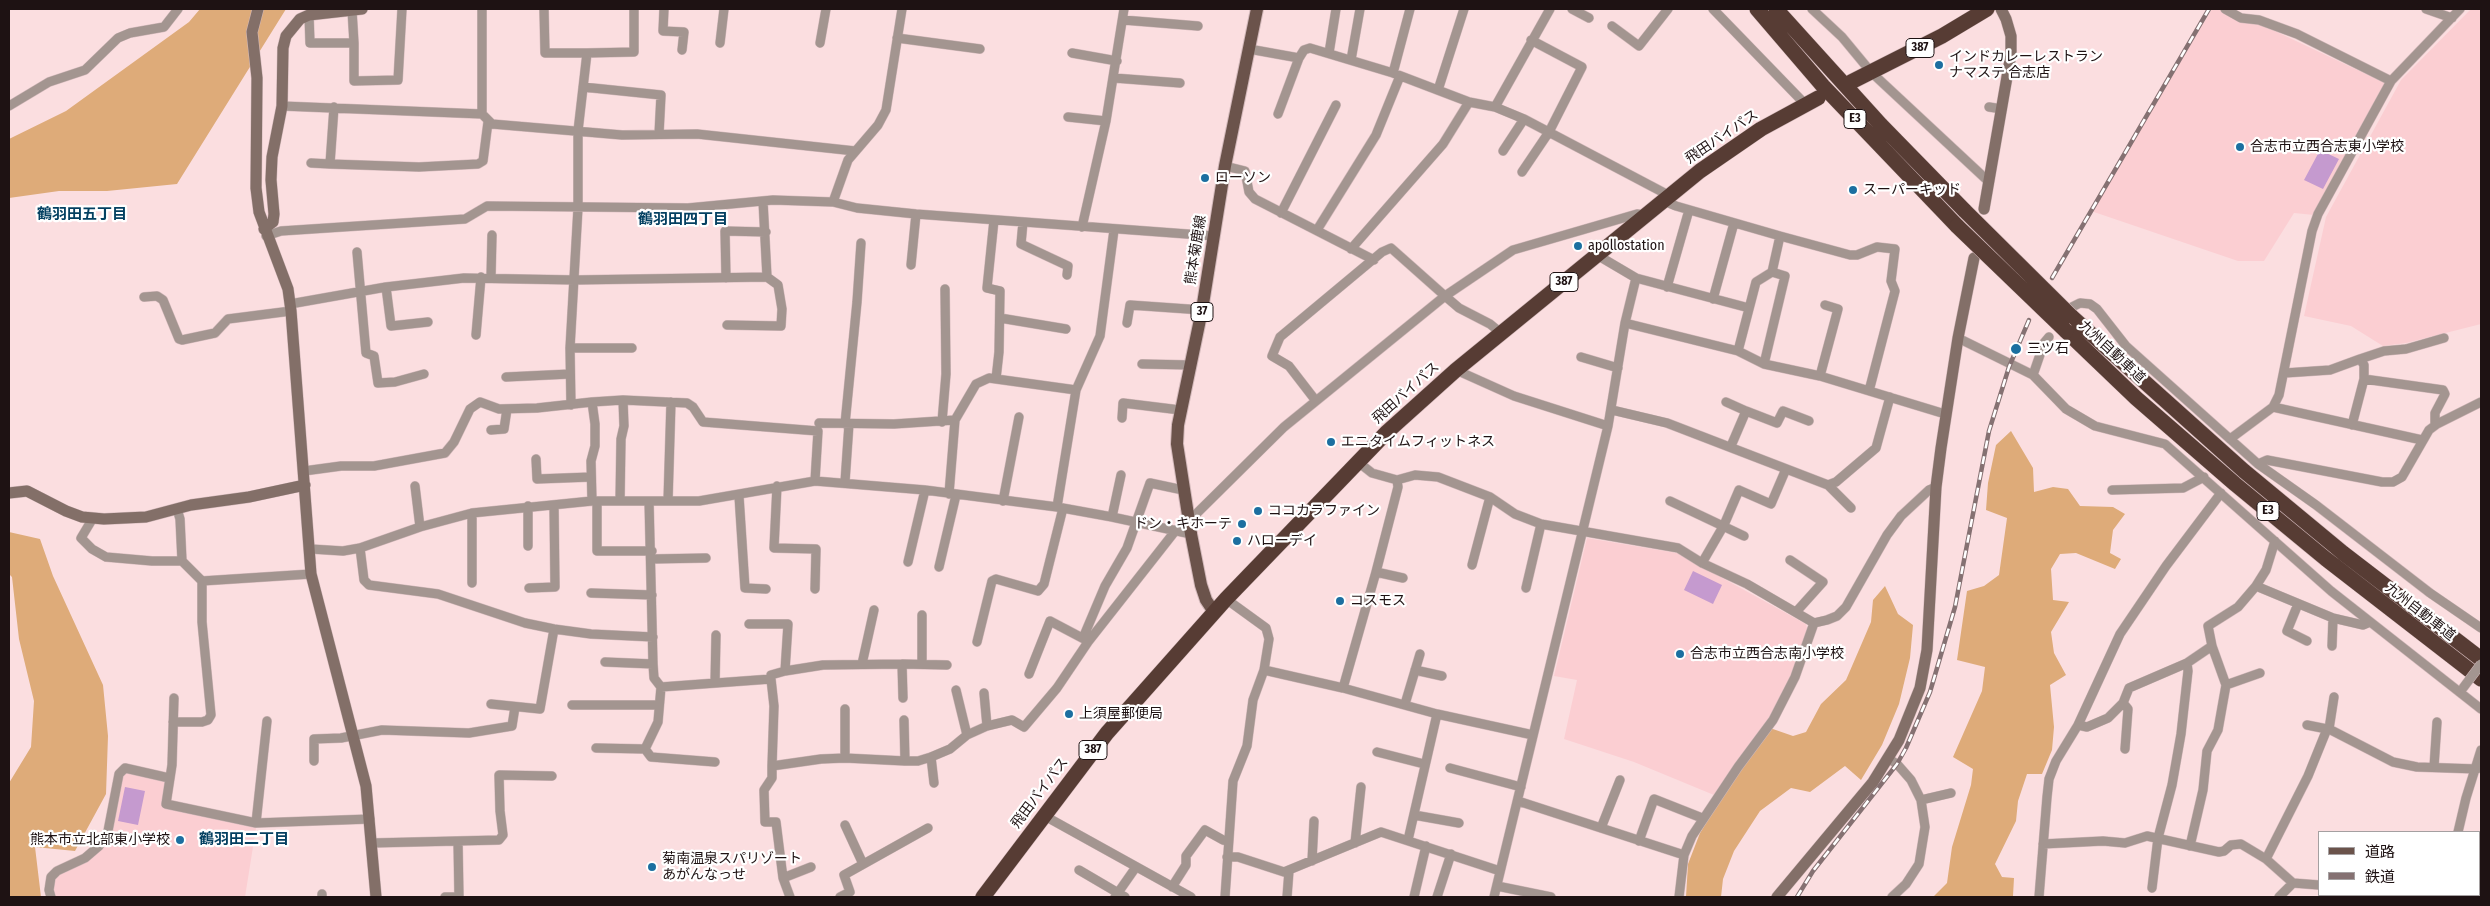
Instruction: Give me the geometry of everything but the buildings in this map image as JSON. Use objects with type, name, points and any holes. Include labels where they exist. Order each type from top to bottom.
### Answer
[{"type":"highway","name":"九州自動車道","points":[[1757,9],[1823,86],[1957,226],[2136,398],[2235,484],[2326,559],[2481,679]]},
{"type":"highway","name":"九州自動車道","points":[[1776,9],[1881,125],[1965,211],[2244,471],[2343,553],[2481,659]]},
{"type":"highway","name":"387","points":[[1851,82],[1942,36],[1987,9]]},
{"type":"highway","name":"飛田バイパス","points":[[983,897],[1106,733],[1226,599],[1387,432],[1500,333],[1667,198],[1729,150],[1812,101]]},
{"type":"main road","name":"熊本菊鹿線","points":[[1214,612],[1206,600],[1201,585],[1190,534],[1177,444],[1180,410],[1202,310],[1225,166],[1257,9]]},
{"type":"street","points":[[9,106],[49,82],[85,70],[118,38],[130,33],[164,27],[178,9]]},
{"type":"street","points":[[258,9],[252,32],[257,78],[256,188],[265,233],[283,274],[291,308],[311,549],[311,574],[366,786],[376,897]]},
{"type":"street","points":[[265,233],[273,222],[274,214],[271,180],[272,157],[282,106],[283,48],[286,36],[300,19],[316,12],[357,9],[354,44],[354,81],[398,80],[402,9]]},
{"type":"street","points":[[311,164],[419,168],[478,164],[483,161],[485,118],[482,9]]},
{"type":"street","points":[[544,9],[545,53],[634,52],[634,9]]},
{"type":"street","points":[[664,9],[663,31],[684,32],[682,50]]},
{"type":"street","points":[[720,43],[724,9]]},
{"type":"street","points":[[820,44],[826,9]]},
{"type":"street","points":[[834,202],[842,172],[855,151],[878,125],[886,110],[902,9]]},
{"type":"street","points":[[1082,228],[1106,122],[1124,9]]},
{"type":"street","points":[[1329,53],[1336,9]]},
{"type":"street","points":[[1351,60],[1360,9]]},
{"type":"street","points":[[1317,230],[1376,135],[1397,74],[1410,9]]},
{"type":"street","points":[[1438,90],[1464,9]]},
{"type":"street","points":[[1495,107],[1550,9]]},
{"type":"street","points":[[1572,9],[1589,18]]},
{"type":"street","points":[[1612,26],[1639,46],[1668,9]]},
{"type":"street","points":[[1713,9],[1812,101]]},
{"type":"street","points":[[1812,9],[1842,37],[1871,72],[1988,182]]},
{"type":"street","points":[[1984,209],[2012,54],[2011,36],[2006,19],[2000,9]]},
{"type":"street","points":[[2225,9],[2241,18],[2259,20],[2297,34],[2391,81]]},
{"type":"street","points":[[2426,9],[2452,18]]},
{"type":"street","points":[[2230,439],[2273,407],[2279,395],[2312,231],[2318,214],[2391,81],[2460,9]]},
{"type":"street","points":[[316,12],[310,43],[354,44]]},
{"type":"street","points":[[1123,20],[1198,26]]},
{"type":"street","points":[[897,38],[980,49]]},
{"type":"street","points":[[1522,172],[1549,132],[1582,67],[1531,40]]},
{"type":"street","points":[[1278,114],[1300,58],[1304,50],[1310,48],[1397,74],[1469,102],[1495,107],[1524,119],[1689,210],[1850,255],[1858,255],[1878,247],[1896,249],[1891,281],[1895,291],[1869,391]]},
{"type":"street","points":[[1249,49],[1300,58]]},
{"type":"street","points":[[1072,52],[1117,61]]},
{"type":"street","points":[[571,404],[570,348],[578,208],[578,131],[587,53]]},
{"type":"street","points":[[1114,78],[1180,83]]},
{"type":"street","points":[[584,87],[661,95],[659,134]]},
{"type":"street","points":[[1351,249],[1432,157],[1469,102]]},
{"type":"street","points":[[1281,213],[1336,105]]},
{"type":"street","points":[[282,106],[334,107],[485,118],[498,126],[622,135],[697,134],[855,151]]},
{"type":"street","points":[[1989,106],[2002,109]]},
{"type":"street","points":[[330,164],[334,107]]},
{"type":"street","points":[[1068,117],[1106,122]]},
{"type":"street","points":[[1503,151],[1524,119]]},
{"type":"street","points":[[1225,166],[1245,171],[1251,196],[1374,260]]},
{"type":"street","points":[[265,233],[465,219],[487,206],[688,208],[763,201],[834,202],[857,208],[916,214],[1082,228],[1214,236]]},
{"type":"street","points":[[763,201],[767,277]]},
{"type":"street","points":[[1668,287],[1689,210]]},
{"type":"street","points":[[911,265],[916,214]]},
{"type":"street","points":[[1188,519],[1194,516],[1284,427],[1445,296],[1513,250],[1637,214],[1646,215]]},
{"type":"street","points":[[994,220],[987,288],[1000,290],[996,378]]},
{"type":"street","points":[[1024,222],[1021,244],[1068,266],[1067,275]]},
{"type":"street","points":[[1712,299],[1734,223]]},
{"type":"street","points":[[977,642],[992,581],[996,579],[1038,592],[1044,584],[1060,508],[1076,390],[1100,336],[1114,230]]},
{"type":"street","points":[[726,278],[725,232],[766,232]]},
{"type":"street","points":[[476,335],[492,235]]},
{"type":"street","points":[[1738,351],[1756,282],[1772,272],[1780,236]]},
{"type":"street","points":[[845,482],[847,424],[861,243]]},
{"type":"street","points":[[1316,401],[1289,366],[1272,356],[1280,337],[1289,327],[1382,252],[1391,248],[1459,308],[1490,324],[1500,333]]},
{"type":"street","points":[[357,252],[366,353],[374,356],[378,383],[395,382],[424,374]]},
{"type":"street","points":[[1597,255],[1636,278],[1748,308]]},
{"type":"street","points":[[1777,897],[1853,808],[1889,759],[1909,717],[1920,688],[1927,650],[1936,487],[1945,414],[1974,258]]},
{"type":"street","points":[[1764,364],[1785,276],[1772,272]]},
{"type":"street","points":[[144,297],[157,296],[164,300],[179,339],[182,340],[215,333],[228,319],[291,308],[360,290],[386,287],[486,277],[575,280],[767,277],[773,280],[780,291],[781,326],[727,325]]},
{"type":"street","points":[[1494,897],[1612,410],[1625,323],[1636,278]]},
{"type":"street","points":[[386,287],[391,326],[428,322]]},
{"type":"street","points":[[942,422],[946,374],[945,289]]},
{"type":"street","points":[[2072,312],[2080,303],[2090,304],[2097,309],[2126,346],[2258,464],[2316,504],[2430,593],[2481,628]]},
{"type":"street","points":[[1127,323],[1130,305],[1202,310]]},
{"type":"street","points":[[1820,376],[1838,309],[1825,305]]},
{"type":"street","points":[[1000,318],[1066,329]]},
{"type":"street","points":[[1625,323],[1738,351],[1764,364],[1820,376],[1945,414]]},
{"type":"street","points":[[2031,373],[2044,343],[2049,337]]},
{"type":"street","points":[[1958,338],[2031,373],[2066,409],[2095,426],[2165,444],[2370,622],[2461,690],[2481,709]]},
{"type":"street","points":[[2285,372],[2330,370],[2384,351],[2406,349],[2444,338]]},
{"type":"street","points":[[570,348],[632,348]]},
{"type":"street","points":[[1581,357],[1618,368]]},
{"type":"street","points":[[2352,425],[2364,379],[2364,365],[2360,359]]},
{"type":"street","points":[[1142,364],[1190,365]]},
{"type":"street","points":[[1456,370],[1514,396],[1608,426]]},
{"type":"street","points":[[506,377],[570,374]]},
{"type":"street","points":[[939,566],[953,494],[955,420],[976,384],[988,378],[996,378],[1026,385],[1076,390]]},
{"type":"street","points":[[2364,379],[2443,390],[2445,394],[2435,413],[2435,425]]},
{"type":"street","points":[[1828,485],[1836,482],[1876,448],[1890,397]]},
{"type":"street","points":[[304,471],[342,466],[374,466],[438,456],[451,448],[470,409],[480,402],[499,409],[623,400],[687,403],[693,407],[702,422],[818,431],[815,481]]},
{"type":"street","points":[[620,501],[621,439],[624,426],[623,400]]},
{"type":"street","points":[[592,402],[595,424],[591,477],[597,551],[706,558]]},
{"type":"street","points":[[668,501],[672,402]]},
{"type":"street","points":[[1726,402],[1776,424],[1783,411],[1809,421]]},
{"type":"street","points":[[2258,464],[2267,460],[2382,482],[2393,482],[2402,477],[2422,440],[2435,425],[2481,402]]},
{"type":"street","points":[[1122,418],[1123,403],[1180,410]]},
{"type":"street","points":[[2273,407],[2422,440]]},
{"type":"street","points":[[491,430],[504,429],[507,408]]},
{"type":"street","points":[[1612,410],[1667,423],[1731,446],[1828,485],[1851,508]]},
{"type":"street","points":[[1731,446],[1746,411]]},
{"type":"street","points":[[1003,501],[1019,417]]},
{"type":"street","points":[[819,423],[942,422],[955,420]]},
{"type":"street","points":[[536,459],[537,479],[591,477]]},
{"type":"street","points":[[1358,462],[1372,473],[1397,480],[1415,475],[1426,475],[1490,497],[1515,514],[1541,524],[1678,548],[1702,563],[1747,584],[1814,623],[1837,616],[1846,607],[1887,535],[1901,516],[1929,490],[1936,487]]},
{"type":"street","points":[[1702,563],[1724,525],[1739,490],[1771,504],[1786,469]]},
{"type":"street","points":[[1112,516],[1121,475]]},
{"type":"street","points":[[2112,490],[2183,488],[2204,477]]},
{"type":"street","points":[[1343,688],[1376,572],[1398,486],[1397,480]]},
{"type":"street","points":[[311,549],[343,551],[360,548],[420,527],[472,513],[594,501],[699,502],[739,496],[777,486],[815,481],[925,490],[1060,508],[1112,516],[1190,534]]},
{"type":"street","points":[[1086,640],[1105,586],[1127,548],[1150,483],[1183,490]]},
{"type":"street","points":[[9,493],[27,491],[66,511],[93,518],[146,517],[190,505],[249,497],[305,485]]},
{"type":"street","points":[[415,486],[420,527]]},
{"type":"street","points":[[777,486],[774,548],[816,549],[815,589]]},
{"type":"street","points":[[908,562],[925,490]]},
{"type":"street","points":[[2039,897],[2049,780],[2056,761],[2078,725],[2120,634],[2166,566],[2221,493]]},
{"type":"street","points":[[739,496],[745,588],[766,589]]},
{"type":"street","points":[[1472,564],[1490,497]]},
{"type":"street","points":[[645,749],[658,722],[661,687],[654,678],[653,664],[652,555],[649,501]]},
{"type":"street","points":[[1670,501],[1744,536]]},
{"type":"street","points":[[529,588],[555,588],[554,504]]},
{"type":"street","points":[[528,506],[528,546]]},
{"type":"street","points":[[173,722],[202,722],[208,720],[211,715],[202,622],[202,581],[182,561],[180,519],[177,509]]},
{"type":"street","points":[[472,513],[472,583]]},
{"type":"street","points":[[93,518],[81,538],[92,549],[106,556],[152,561],[182,561]]},
{"type":"street","points":[[1526,588],[1541,524]]},
{"type":"street","points":[[772,766],[822,759],[845,758],[918,761],[950,749],[967,735],[987,726],[1012,720],[1024,727],[1057,688],[1086,640],[1176,530]]},
{"type":"street","points":[[2190,846],[2203,790],[2207,751],[2218,730],[2226,685],[2212,646],[2208,626],[2238,607],[2256,586],[2266,570],[2275,541]]},
{"type":"street","points":[[360,548],[364,580],[368,585],[438,594],[525,623],[554,629],[591,634],[653,637]]},
{"type":"street","points":[[1790,560],[1823,582],[1796,612]]},
{"type":"street","points":[[1376,572],[1403,578]]},
{"type":"street","points":[[202,581],[311,574]]},
{"type":"street","points":[[2256,586],[2333,618],[2363,625],[2370,622]]},
{"type":"street","points":[[591,593],[652,594]]},
{"type":"street","points":[[1225,897],[1233,781],[1247,746],[1253,700],[1264,670],[1269,633],[1266,628],[1226,599]]},
{"type":"street","points":[[2298,604],[2287,631],[2307,641]]},
{"type":"street","points":[[862,664],[874,610]]},
{"type":"street","points":[[922,615],[922,664]]},
{"type":"street","points":[[2332,646],[2333,618]]},
{"type":"street","points":[[1028,674],[1050,621],[1086,640]]},
{"type":"street","points":[[1679,897],[1684,855],[1702,818],[1773,720],[1795,677],[1814,623]]},
{"type":"street","points":[[749,624],[788,624],[785,671]]},
{"type":"street","points":[[491,704],[540,709],[554,629]]},
{"type":"street","points":[[715,683],[716,635]]},
{"type":"street","points":[[2078,725],[2087,727],[2108,718],[2124,703],[2129,688],[2187,663],[2212,646]]},
{"type":"street","points":[[1405,704],[1420,654]]},
{"type":"street","points":[[605,662],[653,664]]},
{"type":"street","points":[[2152,888],[2158,838],[2172,785],[2181,734],[2188,671],[2187,663]]},
{"type":"street","points":[[902,664],[903,698]]},
{"type":"street","points":[[2461,690],[2481,664]]},
{"type":"street","points":[[790,897],[783,878],[776,822],[765,822],[764,790],[772,778],[774,706],[771,675],[823,665],[947,665]]},
{"type":"street","points":[[1264,670],[1343,688],[1437,714],[1533,735]]},
{"type":"street","points":[[1415,670],[1442,676]]},
{"type":"street","points":[[2226,685],[2260,672]]},
{"type":"street","points":[[661,687],[771,679]]},
{"type":"street","points":[[956,690],[967,735]]},
{"type":"street","points":[[984,693],[987,726]]},
{"type":"street","points":[[2266,859],[2308,776],[2328,729],[2334,697]]},
{"type":"street","points":[[174,698],[166,804],[256,823],[370,819]]},
{"type":"street","points":[[2124,703],[2128,709],[2125,749]]},
{"type":"street","points":[[572,705],[659,705]]},
{"type":"street","points":[[314,761],[314,739],[352,736],[382,730],[469,733],[512,726],[515,707]]},
{"type":"street","points":[[845,709],[845,758]]},
{"type":"street","points":[[1408,840],[1437,714]]},
{"type":"street","points":[[904,720],[905,761]]},
{"type":"street","points":[[256,823],[267,721]]},
{"type":"street","points":[[2434,767],[2437,722]]},
{"type":"street","points":[[2307,725],[2328,729],[2393,762],[2417,767],[2477,769]]},
{"type":"street","points":[[596,748],[645,749]]},
{"type":"street","points":[[645,749],[651,757],[715,762]]},
{"type":"street","points":[[2458,831],[2481,750]]},
{"type":"street","points":[[1377,752],[1424,764]]},
{"type":"street","points":[[931,757],[934,783]]},
{"type":"street","points":[[1889,759],[1897,764],[1911,780],[1922,800],[1925,827],[1924,849],[1920,864],[1892,897]]},
{"type":"street","points":[[51,897],[49,890],[51,877],[57,871],[85,858],[99,846],[108,831],[119,774],[125,768],[169,778]]},
{"type":"street","points":[[1450,768],[1521,787]]},
{"type":"street","points":[[372,843],[499,840],[503,835],[499,775],[552,776]]},
{"type":"street","points":[[1601,828],[1620,780]]},
{"type":"street","points":[[1355,843],[1361,787]]},
{"type":"street","points":[[1922,800],[1951,793]]},
{"type":"street","points":[[1640,841],[1654,799],[1702,818]]},
{"type":"street","points":[[1518,801],[1684,855]]},
{"type":"street","points":[[1043,815],[1191,897]]},
{"type":"street","points":[[1414,815],[1459,824]]},
{"type":"street","points":[[1312,860],[1314,821]]},
{"type":"street","points":[[845,825],[863,864]]},
{"type":"street","points":[[840,897],[850,892],[844,874],[928,828]]},
{"type":"street","points":[[1172,887],[1186,865],[1186,856],[1205,830],[1228,841]]},
{"type":"street","points":[[1227,857],[1238,858],[1276,871],[1289,870],[1381,832],[1500,871]]},
{"type":"street","points":[[2043,844],[2096,841],[2125,843],[2147,836],[2219,852],[2224,852],[2231,845],[2241,844],[2266,859],[2293,883],[2318,884]]},
{"type":"street","points":[[445,897],[459,897],[458,842]]},
{"type":"street","points":[[1414,897],[1426,846]]},
{"type":"street","points":[[1437,897],[1451,854]]},
{"type":"street","points":[[1079,870],[1119,896],[1136,867]]},
{"type":"street","points":[[783,878],[810,868]]},
{"type":"street","points":[[1287,897],[1289,870]]},
{"type":"street","points":[[2279,897],[2293,883]]},
{"type":"street","points":[[1498,886],[1551,897]]},
{"type":"shaded area","points":[[200,9],[286,9],[177,184],[107,191],[59,191],[9,198],[9,139],[66,111],[189,22]]},
{"type":"shaded area","name":"合志市立西合志東小学校","points":[[2212,9],[2220,9],[2241,22],[2258,23],[2385,83],[2314,215],[2294,213],[2264,261],[2238,261],[2091,211]]},
{"type":"shaded area","points":[[2471,9],[2481,9],[2481,324],[2406,343],[2383,346],[2351,326],[2304,316],[2326,217],[2401,80]]},
{"type":"shaded area","points":[[2326,137],[2341,145],[2337,153],[2322,144]]},
{"type":"shaded area","points":[[2320,150],[2339,159],[2323,189],[2304,180]]},
{"type":"shaded area","points":[[2011,431],[2033,468],[2034,492],[2053,487],[2068,489],[2080,506],[2113,507],[2125,514],[2113,530],[2110,553],[2121,559],[2115,569],[2076,553],[2060,554],[2051,569],[2053,600],[2069,602],[2051,632],[2054,653],[2066,675],[2050,685],[2054,727],[2052,750],[2042,774],[2027,774],[2018,801],[2016,821],[1995,864],[2002,877],[2014,878],[2013,896],[1933,897],[1947,883],[1952,847],[1971,785],[1973,769],[1953,757],[1982,691],[1985,667],[1957,660],[1967,591],[1984,586],[1999,575],[2007,518],[1986,510],[1988,483],[1996,445]]},
{"type":"shaded area","points":[[9,532],[40,539],[53,576],[103,685],[108,736],[106,794],[75,851],[35,847],[41,897],[9,897],[9,783],[31,747],[34,701],[19,639],[12,577],[9,574]]},
{"type":"shaded area","name":"合志市立西合志南小学校","points":[[1587,538],[1677,553],[1806,624],[1808,632],[1792,676],[1770,721],[1735,764],[1714,795],[1634,762],[1564,739],[1577,680],[1554,676]]},
{"type":"shaded area","points":[[1693,571],[1722,585],[1713,604],[1684,590]]},
{"type":"shaded area","points":[[1885,586],[1898,614],[1913,625],[1910,658],[1899,704],[1882,745],[1861,780],[1845,766],[1810,792],[1791,788],[1760,811],[1734,851],[1723,879],[1721,897],[1686,897],[1688,864],[1700,833],[1727,787],[1770,728],[1793,736],[1806,732],[1821,704],[1846,680],[1871,622],[1873,600]]},
{"type":"shaded area","name":"熊本市立北部東小学校","points":[[126,771],[161,780],[165,783],[163,806],[243,823],[256,828],[245,897],[55,897],[52,889],[54,879],[59,873],[86,861],[111,831],[122,775]]},
{"type":"shaded area","points":[[125,787],[145,791],[138,825],[118,821]]},
{"type":"railway","points":[[2052,278],[2209,9]]},
{"type":"railway","points":[[1797,897],[1813,871],[1897,764],[1906,748],[1930,692],[1955,607],[1989,431],[2009,367],[2029,320]]},
{"type":"place","name":"インドカレーレストラン ナマステ 合志店","points":[[1939,65]]},
{"type":"place","name":"合志市立西合志東小学校","points":[[2240,147]]},
{"type":"place","name":"ローソン","points":[[1205,178]]},
{"type":"place","name":"スーパーキッド","points":[[1853,190]]},
{"type":"place","name":"apollostation","points":[[1578,246]]},
{"type":"place","name":"三ツ石","points":[[2016,349]]},
{"type":"place","name":"エニタイムフィットネス","points":[[1331,442]]},
{"type":"place","name":"ココカラファイン","points":[[1258,511]]},
{"type":"place","name":"ドン・キホーテ","points":[[1242,524]]},
{"type":"place","name":"ハローデイ","points":[[1237,541]]},
{"type":"place","name":"コスモス","points":[[1340,601]]},
{"type":"place","name":"合志市立西合志南小学校","points":[[1680,654]]},
{"type":"place","name":"上須屋郵便局","points":[[1069,714]]},
{"type":"place","name":"熊本市立北部東小学校","points":[[180,840]]},
{"type":"place","name":"菊南温泉スパリゾート あがんなっせ","points":[[652,867]]},
{"type":"district","name":"鶴羽田五丁目","points":[[82,215]]},
{"type":"district","name":"鶴羽田四丁目","points":[[683,220]]},
{"type":"district","name":"鶴羽田二丁目","points":[[244,840]]}]
